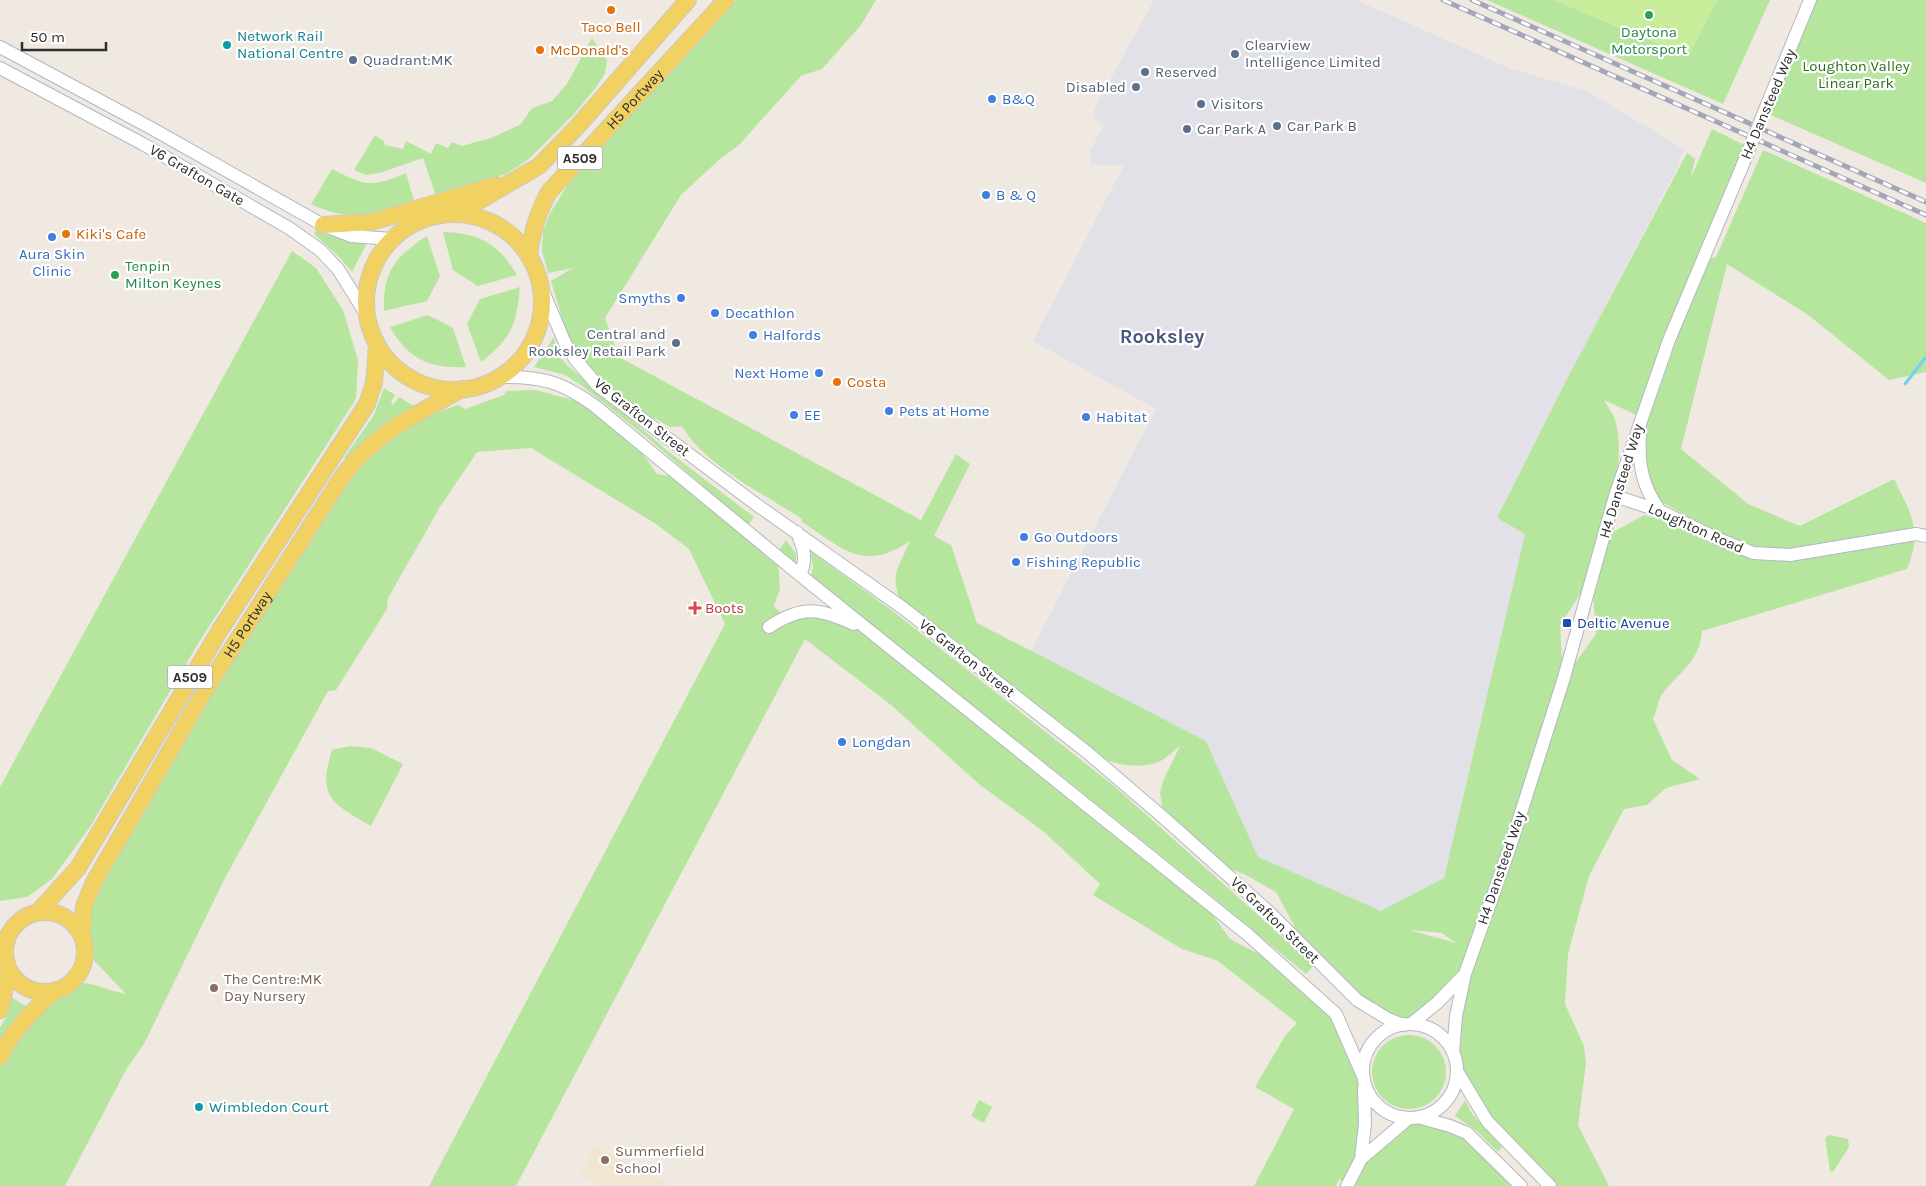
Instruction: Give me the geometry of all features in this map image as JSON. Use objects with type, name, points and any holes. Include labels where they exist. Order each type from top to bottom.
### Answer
[{"type":"main road","name":"H5 Portway","points":[[456,214],[538,166],[577,127],[688,0]]},
{"type":"main road","name":"H5 Portway","points":[[537,274],[533,226],[538,211],[549,192],[726,0]]},
{"type":"main road","points":[[323,225],[410,218],[439,209],[489,186],[515,181]]},
{"type":"main road","name":"A509","points":[[410,218],[379,256],[371,272],[366,295],[368,320],[377,346],[401,372],[426,385],[440,389],[462,389],[499,377],[522,357],[535,335],[541,310],[537,274],[519,243],[491,222],[439,209]]},
{"type":"main road","name":"H5 Portway","points":[[38,912],[78,868],[205,654],[367,404],[374,383],[377,346]]},
{"type":"main road","name":"H5 Portway","points":[[82,935],[84,906],[94,882],[207,687],[344,474],[360,454],[376,439],[425,408],[462,389]]},
{"type":"main road","points":[[0,1010],[9,971],[5,953],[8,935],[15,924],[25,917],[38,912],[52,912],[64,916],[74,924],[82,935],[85,951],[79,973],[71,982],[56,990],[28,1015],[10,1038],[0,1056]]},
{"type":"main road","points":[[9,971],[18,982],[29,989],[42,992],[56,990]]},
{"type":"street","name":"H4 Dansteed Way","points":[[1453,1054],[1456,1016],[1465,972],[1510,847],[1563,681],[1615,496],[1641,417],[1669,340],[1810,0]]},
{"type":"street","name":"V6 Grafton Gate","points":[[0,48],[323,225],[351,236],[392,239]]},
{"type":"street","name":"V6 Grafton Gate","points":[[0,68],[143,144],[302,237],[320,250],[338,269],[368,320]]},
{"type":"street","name":"V6 Grafton Street","points":[[537,274],[565,343],[575,359],[598,386],[757,505],[903,608],[1096,760],[1270,913],[1345,987],[1371,1009],[1407,1025]]},
{"type":"street","name":"V6 Grafton Street","points":[[499,377],[530,376],[558,384],[578,393],[800,575],[1238,927],[1328,1005],[1346,1032],[1364,1079]]},
{"type":"street","points":[[1641,417],[1639,452],[1642,474],[1648,495],[1660,511]]},
{"type":"street","name":"Loughton Road","points":[[1615,496],[1660,511],[1753,553],[1790,556],[1916,534],[1926,536]]},
{"type":"street","points":[[795,531],[806,561],[800,575]]},
{"type":"street","points":[[770,627],[788,615],[817,610],[838,617],[874,634]]},
{"type":"street","name":"H4 Dansteed Way","points":[[1407,1025],[1438,1003],[1465,972]]},
{"type":"street","points":[[1347,1186],[1358,1164],[1366,1124],[1364,1079],[1366,1055],[1373,1042],[1381,1034],[1407,1025],[1419,1025],[1436,1033],[1446,1042],[1453,1054],[1457,1071],[1487,1121],[1550,1186]]},
{"type":"street","points":[[1358,1164],[1413,1118],[1436,1109],[1446,1100],[1455,1082],[1457,1071]]},
{"type":"street","points":[[1364,1079],[1372,1099],[1383,1109],[1393,1115],[1450,1126],[1467,1134],[1522,1186]]},
{"type":"shaded area","points":[[1154,0],[1356,0],[1509,68],[1587,91],[1684,149],[1672,178],[1498,519],[1525,534],[1444,878],[1381,912],[1258,857],[1206,741],[1031,651],[1156,409],[1033,341],[1124,165],[1091,165],[1090,151],[1104,125],[1094,118],[1094,109]]},
{"type":"shaded area","name":"Summerfield School","points":[[595,1146],[672,1186],[600,1186],[581,1174]]},
{"type":"green space","points":[[737,0],[876,0],[861,25],[822,69],[801,76],[738,146],[721,158],[681,195],[605,318],[616,349],[615,355],[921,520],[956,454],[970,464],[934,536],[951,545],[977,623],[1206,741],[1258,857],[1381,911],[1444,878],[1525,534],[1497,518],[1567,379],[1687,153],[1695,159],[1690,180],[1712,129],[1750,148],[1641,417],[1604,400],[1614,417],[1619,445],[1617,477],[1604,537],[1644,515],[1663,520],[1712,544],[1751,553],[1662,502],[1655,495],[1642,456],[1646,426],[1682,325],[1711,258],[1716,257],[1763,150],[1926,223],[1926,372],[1889,380],[1807,314],[1727,264],[1681,449],[1748,504],[1800,526],[1894,479],[1910,513],[1913,523],[1914,544],[1907,569],[1702,631],[1693,659],[1660,698],[1653,719],[1672,760],[1700,779],[1666,788],[1647,805],[1624,809],[1589,876],[1568,954],[1565,1004],[1584,1046],[1586,1064],[1578,1125],[1609,1186],[1550,1186],[1492,1126],[1479,1109],[1458,1073],[1453,1055],[1455,1028],[1464,975],[1411,1024],[1388,1019],[1300,944],[1295,927],[1276,892],[1244,874],[1216,864],[1164,818],[1160,793],[1163,781],[1180,746],[1161,761],[1140,766],[1113,762],[1088,753],[903,608],[896,588],[896,573],[910,541],[894,550],[879,555],[866,556],[841,548],[802,522],[802,519],[720,466],[692,440],[682,426],[670,427],[656,419],[634,413],[598,386],[560,331],[562,318],[551,281],[573,268],[548,273],[542,251],[543,231],[549,215],[594,142],[712,17]],"holes":[[[1592,576],[1596,634],[1563,680],[1560,625]],[[1413,931],[1442,933],[1456,943]]]},
{"type":"green space","points":[[1487,0],[1554,0],[1688,56],[1717,0],[1770,0],[1723,104]]},
{"type":"green space","name":"Daytona Motorsport","points":[[1554,0],[1717,0],[1689,56]]},
{"type":"green space","name":"Loughton Valley Linear Park","points":[[1810,0],[1926,0],[1926,183],[1764,112]]},
{"type":"green space","points":[[592,38],[607,60],[605,73],[597,86],[575,113],[529,159],[506,174],[437,199],[423,158],[379,173],[366,175],[354,170],[375,135],[384,141],[385,145],[403,149],[406,141],[431,154],[436,143],[448,148],[452,142],[462,146],[494,137],[521,124],[532,108],[552,101],[567,84]]},
{"type":"green space","points":[[332,169],[353,179],[368,183],[384,181],[406,173],[414,201],[387,210],[362,215],[338,214],[311,204]]},
{"type":"green space","points":[[316,231],[350,242],[367,243],[352,272],[314,234]]},
{"type":"green space","points":[[443,232],[467,235],[487,242],[503,255],[517,275],[478,286],[453,270]]},
{"type":"green space","points":[[427,236],[440,276],[427,301],[384,311],[386,286],[393,266],[416,243]]},
{"type":"green space","points":[[292,251],[316,268],[343,310],[358,360],[356,399],[199,642],[90,827],[52,879],[27,897],[0,901],[0,787]]},
{"type":"green space","points":[[520,287],[517,312],[511,330],[500,346],[481,362],[467,324],[480,299]]},
{"type":"green space","points":[[428,315],[453,328],[466,367],[441,366],[421,360],[404,347],[390,327]]},
{"type":"green space","points":[[554,337],[558,355],[568,366],[669,452],[754,517],[748,525],[649,439],[581,385],[565,375],[534,367]]},
{"type":"green space","points":[[384,388],[395,395],[391,402],[393,405],[399,397],[414,406],[380,428],[347,460],[344,458],[374,415]]},
{"type":"green space","points":[[536,390],[595,406],[630,436],[657,474],[682,478],[778,557],[780,589],[774,606],[789,621],[804,611],[874,634],[1198,895],[1230,939],[1289,970],[1328,1005],[1363,1076],[1362,1158],[1409,1118],[1450,1126],[1516,1186],[1352,1186],[1339,1179],[1336,1186],[1254,1186],[1294,1109],[1255,1087],[1285,1036],[1297,1023],[1218,961],[1182,949],[1093,895],[1100,884],[1044,832],[979,784],[891,705],[805,639],[516,1186],[429,1186],[725,624],[689,549],[656,524],[531,448],[477,452],[440,507],[388,598],[387,609],[336,690],[328,691],[225,878],[144,1044],[127,1068],[65,1186],[0,1186],[0,1057],[45,1002],[65,985],[73,982],[86,983],[126,994],[85,951],[82,935],[94,882],[350,476],[375,452],[399,433],[441,411],[458,405],[465,409],[504,395],[506,391]]},
{"type":"green space","points":[[786,540],[796,554],[796,564],[779,550]]},
{"type":"green space","points":[[810,551],[894,612],[1114,786],[1314,965],[1306,974],[1204,890],[811,576],[813,566]]},
{"type":"green space","points":[[350,746],[371,748],[403,764],[371,826],[338,805],[327,789],[326,779],[332,750]]},
{"type":"green space","points":[[11,997],[26,1006],[15,1018],[0,1045],[0,1028],[7,1015]]},
{"type":"green space","points":[[1409,1035],[1430,1041],[1440,1051],[1446,1072],[1440,1093],[1430,1103],[1409,1109],[1388,1103],[1378,1093],[1372,1072],[1378,1051],[1388,1041]]},
{"type":"green space","points":[[979,1100],[992,1107],[984,1123],[971,1116]]},
{"type":"green space","points":[[1465,1100],[1472,1114],[1502,1147],[1498,1152],[1477,1131],[1455,1116]]},
{"type":"green space","points":[[1829,1135],[1848,1139],[1849,1147],[1833,1172],[1830,1171],[1825,1138]]},
{"type":"waterway","points":[[1905,384],[1926,357]]},
{"type":"railway","points":[[1443,0],[1926,215]]},
{"type":"railway","points":[[1472,0],[1926,202]]},
{"type":"place","name":"Taco Bell","points":[[611,10]]},
{"type":"place","name":"Daytona Motorsport","points":[[1649,15]]},
{"type":"place","name":"Network Rail National Centre","points":[[227,45]]},
{"type":"place","name":"McDonald's","points":[[540,50]]},
{"type":"place","name":"Clearview Intelligence Limited","points":[[1235,54]]},
{"type":"place","name":"Quadrant:MK","points":[[353,60]]},
{"type":"place","name":"Reserved","points":[[1145,72]]},
{"type":"place","name":"Disabled","points":[[1136,87]]},
{"type":"place","name":"B&Q","points":[[992,99]]},
{"type":"place","name":"Visitors","points":[[1201,104]]},
{"type":"place","name":"Car Park B","points":[[1277,126]]},
{"type":"place","name":"Car Park A","points":[[1187,129]]},
{"type":"place","name":"B & Q","points":[[986,195]]},
{"type":"place","name":"Kiki's Cafe","points":[[66,234]]},
{"type":"place","name":"Aura Skin Clinic","points":[[52,237]]},
{"type":"place","name":"Tenpin Milton Keynes","points":[[115,275]]},
{"type":"place","name":"Smyths","points":[[681,298]]},
{"type":"place","name":"Decathlon","points":[[715,313]]},
{"type":"place","name":"Halfords","points":[[753,335]]},
{"type":"place","name":"Central and Rooksley Retail Park","points":[[676,343]]},
{"type":"place","name":"Next Home","points":[[819,373]]},
{"type":"place","name":"Costa","points":[[837,382]]},
{"type":"place","name":"Pets at Home","points":[[889,411]]},
{"type":"place","name":"EE","points":[[794,415]]},
{"type":"place","name":"Habitat","points":[[1086,417]]},
{"type":"place","name":"Go Outdoors","points":[[1024,537]]},
{"type":"place","name":"Fishing Republic","points":[[1016,562]]},
{"type":"place","name":"Boots","points":[[695,608]]},
{"type":"place","name":"Deltic Avenue","points":[[1567,623]]},
{"type":"place","name":"Longdan","points":[[842,742]]},
{"type":"place","name":"The Centre:MK Day Nursery","points":[[214,988]]},
{"type":"place","name":"Wimbledon Court","points":[[199,1107]]},
{"type":"place","name":"Summerfield School","points":[[605,1160]]},
{"type":"district","name":"Rooksley","points":[[1162,336]]}]
